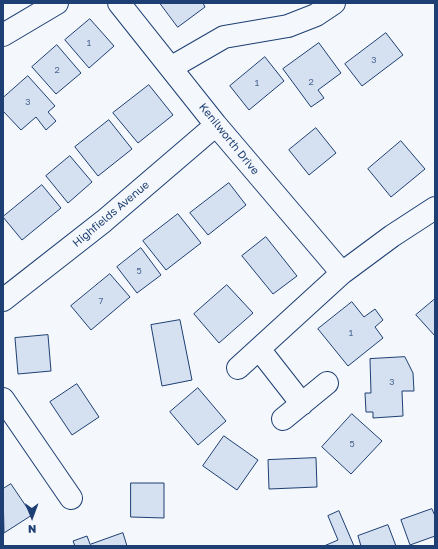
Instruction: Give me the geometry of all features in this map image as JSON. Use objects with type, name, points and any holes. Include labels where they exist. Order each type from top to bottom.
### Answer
[{"type":"street","points":[[3,35],[57,3]]},
{"type":"street","name":"Kenilworth Drive","points":[[119,3],[172,67],[216,125],[342,273]]},
{"type":"street","points":[[172,67],[224,37],[288,26],[316,15],[334,3]]},
{"type":"street","name":"Highfields Avenue","points":[[3,300],[104,220],[216,125]]},
{"type":"street","points":[[238,368],[342,273],[392,236],[435,208]]},
{"type":"street","points":[[259,349],[302,404]]},
{"type":"street","points":[[283,419],[327,383]]},
{"type":"street","points":[[3,399],[71,498]]},
{"type":"building","points":[[160,3],[203,3],[205,7],[178,27]]},
{"type":"building","points":[[90,19],[114,46],[89,68],[65,40]]},
{"type":"building","points":[[386,33],[403,55],[362,86],[345,64]]},
{"type":"building","points":[[319,43],[341,73],[318,90],[324,98],[311,107],[283,69]]},
{"type":"building","points":[[57,45],[81,73],[56,94],[32,67]]},
{"type":"building","points":[[265,57],[284,81],[249,110],[230,86]]},
{"type":"building","points":[[28,76],[55,106],[48,112],[56,121],[46,130],[36,117],[21,130],[3,111],[3,98]]},
{"type":"building","points":[[149,85],[173,115],[138,143],[113,113]]},
{"type":"building","points":[[109,120],[132,149],[98,176],[75,147]]},
{"type":"building","points":[[316,128],[336,153],[309,175],[289,150]]},
{"type":"building","points":[[401,141],[425,169],[391,197],[368,169]]},
{"type":"building","points":[[70,156],[92,182],[68,203],[46,176]]},
{"type":"building","points":[[229,183],[246,205],[208,235],[190,213]]},
{"type":"building","points":[[42,185],[61,208],[22,240],[3,217]]},
{"type":"building","points":[[178,214],[201,243],[166,270],[143,241]]},
{"type":"building","points":[[266,237],[297,276],[273,294],[242,256]]},
{"type":"building","points":[[141,248],[161,275],[137,293],[117,267]]},
{"type":"building","points":[[110,274],[130,297],[91,330],[71,306]]},
{"type":"building","points":[[227,285],[253,313],[219,343],[194,314]]},
{"type":"building","points":[[435,299],[435,336],[416,315]]},
{"type":"building","points":[[352,302],[364,317],[375,309],[383,320],[375,327],[383,338],[348,366],[318,329]]},
{"type":"building","points":[[180,320],[192,380],[162,386],[151,325]]},
{"type":"building","points":[[48,335],[51,371],[18,374],[15,338]]},
{"type":"building","points":[[405,357],[413,373],[414,391],[402,391],[403,416],[373,418],[373,412],[366,412],[365,393],[371,393],[370,359]]},
{"type":"building","points":[[77,384],[99,417],[72,435],[50,402]]},
{"type":"building","points":[[198,388],[226,421],[198,445],[170,412]]},
{"type":"building","points":[[352,414],[382,441],[351,474],[322,447]]},
{"type":"building","points":[[224,436],[258,460],[237,490],[203,466]]},
{"type":"building","points":[[316,458],[317,487],[269,489],[268,460]]},
{"type":"building","points":[[131,483],[164,483],[164,518],[131,517]]},
{"type":"building","points":[[11,484],[32,515],[4,533],[3,489]]},
{"type":"building","points":[[432,509],[435,516],[435,536],[410,545],[401,520]]},
{"type":"building","points":[[339,511],[354,546],[324,546],[338,540],[328,516]]},
{"type":"building","points":[[388,525],[396,546],[361,546],[358,536]]},
{"type":"building","points":[[123,533],[127,546],[75,546],[73,541],[87,536],[90,544]]}]
